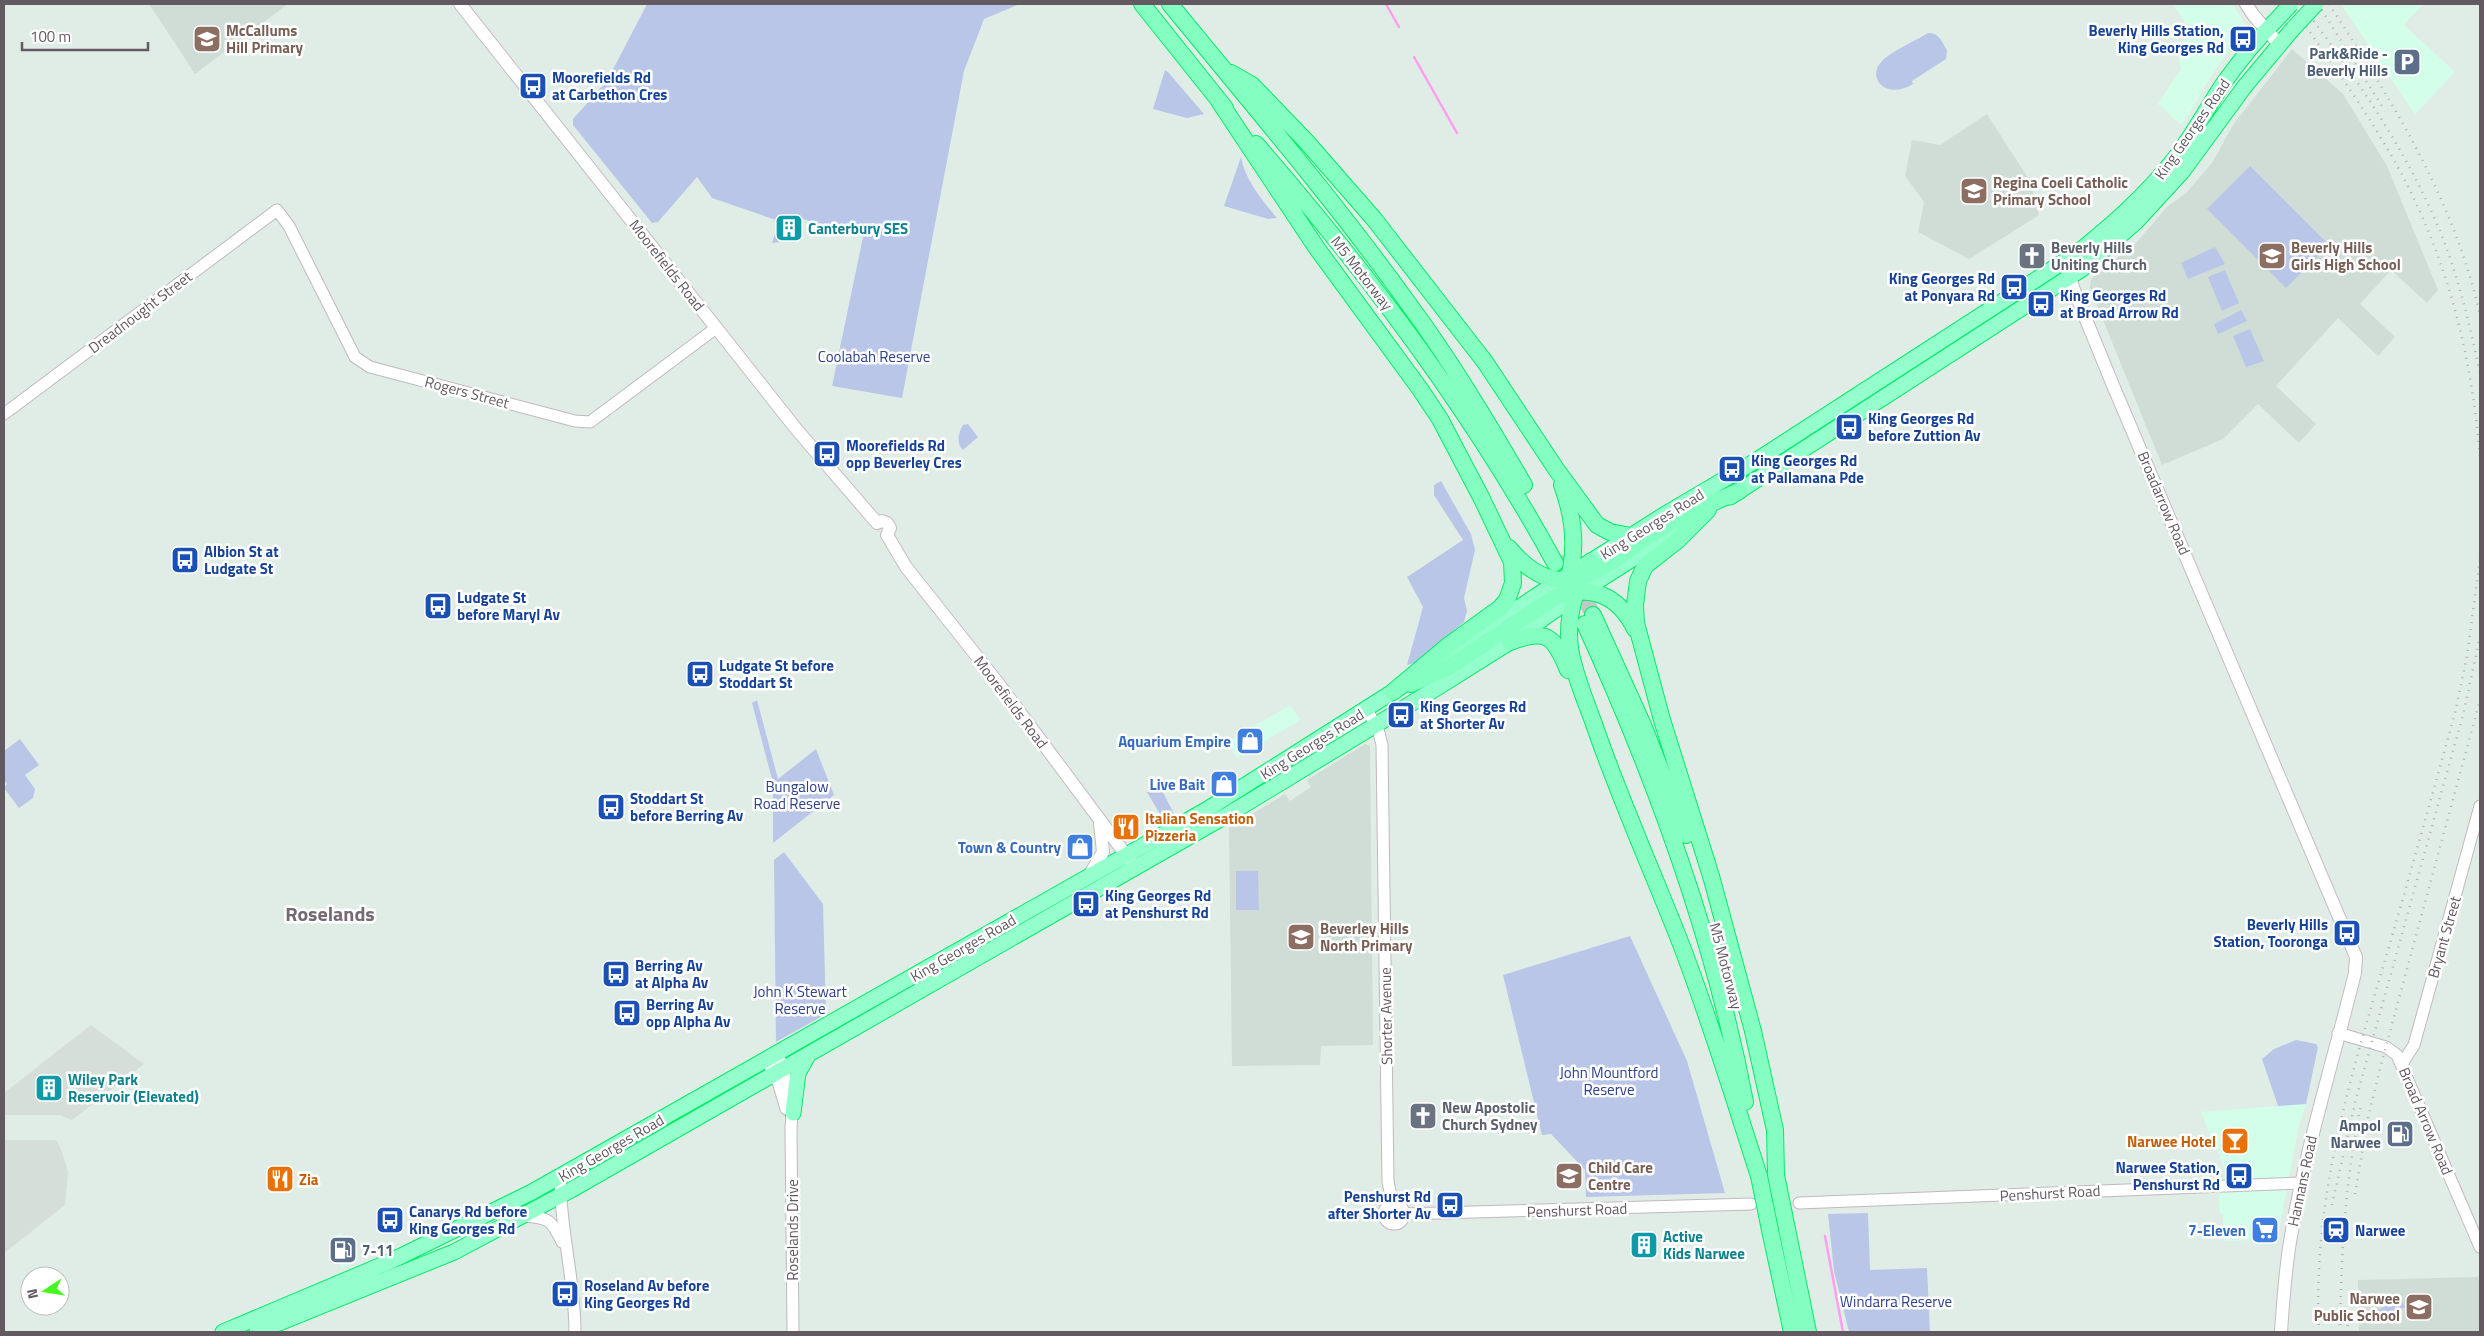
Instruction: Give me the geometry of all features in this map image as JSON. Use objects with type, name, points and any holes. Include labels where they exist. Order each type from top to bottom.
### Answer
[{"type":"highway","name":"M5 Motorway","points":[[1142,4],[1219,101],[1366,275],[1423,353],[1559,559],[1470,394],[1410,305],[1342,215],[1170,4]]},
{"type":"highway","name":"King Georges Road","points":[[1572,586],[1708,510],[2067,270],[2156,182],[2186,143],[2223,84],[2256,39],[2291,4]]},
{"type":"highway","name":"King Georges Road","points":[[1592,561],[2113,242],[2165,191],[2279,44],[2316,4]]},
{"type":"highway","points":[[1224,69],[1252,85],[1308,144],[1374,219],[1485,362],[1556,469],[1597,525],[1610,532],[1631,536]]},
{"type":"highway","points":[[1219,101],[1316,247],[1435,412],[1503,540],[1514,573],[1513,583],[1507,600],[1500,608],[1449,645],[1393,692]]},
{"type":"highway","points":[[1556,469],[1569,505],[1574,528],[1570,648],[1576,674],[1609,769]]},
{"type":"highway","points":[[1393,692],[1449,667],[1667,525],[1739,490]]},
{"type":"highway","points":[[1708,510],[1643,569],[1638,582],[1635,605],[1640,640],[1680,781],[1711,876],[1753,1031],[1775,1130],[1776,1175]]},
{"type":"highway","points":[[1503,540],[1526,565],[1544,577],[1600,593],[1613,602],[1628,617],[1640,640]]},
{"type":"highway","points":[[1551,612],[1592,561]]},
{"type":"highway","name":"King Georges Road","points":[[257,1332],[430,1262],[524,1216],[560,1196],[1136,869],[1510,642],[1551,612]]},
{"type":"highway","name":"M5 Motorway","points":[[1792,1332],[1729,1030],[1694,906],[1643,758],[1588,618],[1663,772],[1698,870],[1736,1001],[1776,1175],[1808,1332]]},
{"type":"highway","points":[[1510,642],[1531,634],[1552,640],[1560,650],[1679,938],[1708,1018],[1759,1176]]},
{"type":"highway","name":"King Georges Road","points":[[223,1332],[391,1262],[560,1177],[1206,810],[1393,692]]},
{"type":"highway","points":[[792,1120],[798,1073],[808,1056]]},
{"type":"main road","name":"Moorefields Road","points":[[460,4],[823,462],[877,523],[882,521],[887,523],[890,531],[886,535],[906,567],[998,683],[1136,869]]},
{"type":"main road","points":[[2246,4],[2279,44]]},
{"type":"main road","name":"Broadarrow Road","points":[[2067,270],[2351,941],[2356,964],[2338,1033]]},
{"type":"main road","points":[[1089,876],[1103,852],[1103,838],[1098,819]]},
{"type":"main road","name":"Hannans Road","points":[[2281,1332],[2289,1244],[2338,1033]]},
{"type":"street","name":"Rogers Street","points":[[277,210],[289,226],[356,357],[370,367],[575,421],[590,422],[716,328]]},
{"type":"street","name":"Dreadnought Street","points":[[4,414],[277,210]]},
{"type":"street","name":"Shorter Avenue","points":[[1367,709],[1375,724],[1382,745],[1388,1182],[1393,1205]]},
{"type":"street","name":"Bryant Street","points":[[2402,1064],[2414,1045],[2480,806]]},
{"type":"street","name":"Broad Arrow Road","points":[[2338,1033],[2390,1048],[2402,1064],[2480,1247]]},
{"type":"street","name":"Roselands Drive","points":[[773,1057],[790,1091],[792,1120],[793,1332]]},
{"type":"street","points":[[560,1177],[560,1196],[566,1250],[572,1280],[575,1332]]},
{"type":"street","name":"Penshurst Road","points":[[1798,1203],[2302,1183]]},
{"type":"street","name":"Penshurst Road","points":[[1403,1214],[1751,1204]]},
{"type":"street","points":[[1393,1205],[1400,1206],[1403,1214],[1397,1224],[1391,1224],[1386,1220],[1384,1212],[1388,1206],[1393,1205]]},
{"type":"street","points":[[524,1216],[548,1220],[555,1227],[566,1250]]},
{"type":"shaded area","name":"McCallums Hill Primary","points":[[149,4],[288,4],[195,74]]},
{"type":"shaded area","points":[[2173,4],[2232,4],[2246,26],[2210,78],[2184,122],[2180,124],[2158,104],[2181,69],[2177,46],[2194,35]]},
{"type":"shaded area","points":[[2341,4],[2423,4],[2404,25],[2455,72],[2415,114]]},
{"type":"shaded area","name":"Beverly Hills Girls High School","points":[[2292,49],[2343,94],[2387,166],[2438,290],[2427,303],[2391,270],[2360,304],[2395,337],[2378,356],[2338,318],[2276,386],[2316,424],[2299,443],[2258,404],[2223,439],[2162,465],[2090,288],[2091,279],[2136,243],[2167,207],[2186,193],[2212,163],[2233,125]]},
{"type":"shaded area","name":"Regina Coeli Catholic Primary School","points":[[1987,114],[2030,181],[2039,215],[1969,259],[1918,232],[1924,202],[1905,176],[1912,140],[1940,145]]},
{"type":"shaded area","points":[[1290,705],[1300,720],[1237,758],[1228,742]]},
{"type":"shaded area","name":"Beverley Hills North Primary","points":[[1365,744],[1370,746],[1373,1045],[1321,1046],[1320,1065],[1232,1066],[1229,828],[1285,794],[1290,801],[1311,787],[1307,780]]},
{"type":"shaded area","points":[[91,1025],[144,1064],[72,1120],[59,1115],[4,1115],[4,1093]]},
{"type":"shaded area","points":[[2306,1104],[2299,1125],[2277,1239],[2224,1241],[2223,1214],[2220,1214],[2219,1198],[2226,1172],[2201,1112]]},
{"type":"shaded area","points":[[4,1140],[56,1140],[61,1149],[68,1172],[65,1205],[4,1253]]},
{"type":"shaded area","name":"7-11","points":[[341,1233],[342,1236],[346,1235],[358,1261],[342,1268],[334,1250],[330,1248],[334,1236]]},
{"type":"shaded area","name":"Narwee Public School","points":[[2478,1277],[2480,1282],[2480,1332],[2359,1332],[2358,1280]]},
{"type":"green space","name":"Coolabah Reserve","points":[[647,4],[1020,4],[984,19],[964,71],[902,398],[832,386],[863,237],[789,215],[780,242],[772,243],[779,221],[712,198],[697,177],[658,222],[652,223],[573,125],[573,119],[607,81]]},
{"type":"green space","points":[[1928,33],[1935,34],[1942,41],[1947,50],[1946,59],[1912,81],[1913,84],[1903,89],[1894,90],[1881,85],[1877,80],[1876,74],[1882,61],[1897,50]]},
{"type":"green space","points":[[1165,70],[1204,114],[1187,118],[1153,109]]},
{"type":"green space","points":[[1241,157],[1250,182],[1277,218],[1268,219],[1224,206]]},
{"type":"green space","points":[[2250,166],[2329,245],[2286,288],[2207,209]]},
{"type":"green space","points":[[2215,247],[2225,264],[2188,279],[2181,263]]},
{"type":"green space","points":[[2225,270],[2239,303],[2222,311],[2208,277]]},
{"type":"green space","points":[[2241,310],[2247,321],[2218,334],[2214,324]]},
{"type":"green space","points":[[2250,329],[2264,361],[2246,367],[2233,336]]},
{"type":"green space","points":[[968,424],[978,437],[963,450],[959,445],[959,435],[963,425]]},
{"type":"green space","points":[[1441,481],[1471,534],[1475,550],[1464,598],[1467,611],[1464,622],[1415,663],[1407,665],[1423,607],[1407,577],[1463,540],[1434,495],[1434,485]]},
{"type":"green space","name":"Bungalow Road Reserve","points":[[757,700],[778,779],[816,749],[834,795],[773,843],[773,783],[752,703]]},
{"type":"green space","points":[[20,739],[39,765],[25,775],[35,789],[33,798],[19,808],[4,788],[7,784],[4,780],[4,751]]},
{"type":"green space","points":[[1159,784],[1174,814],[1164,821],[1147,792]]},
{"type":"green space","name":"John K Stewart Reserve","points":[[784,852],[823,904],[826,1014],[776,1042],[774,860]]},
{"type":"green space","points":[[1236,871],[1258,871],[1259,910],[1236,910]]},
{"type":"green space","name":"John Mountford Reserve","points":[[1630,936],[1687,1061],[1725,1193],[1586,1197],[1585,1170],[1551,1134],[1542,1135],[1503,975]]},
{"type":"green space","points":[[2296,1040],[2316,1044],[2318,1047],[2306,1104],[2278,1106],[2262,1059],[2274,1049]]},
{"type":"green space","name":"Windarra Reserve","points":[[1868,1213],[1870,1270],[1927,1268],[1930,1332],[1849,1332],[1834,1271],[1828,1214]]},
{"type":"green space","points":[[2401,1298],[2405,1307],[2377,1321],[2373,1313]]},
{"type":"waterway","points":[[1386,4],[1399,27]]},
{"type":"waterway","points":[[1414,57],[1457,133]]},
{"type":"waterway","points":[[1825,1236],[1843,1332]]},
{"type":"tunnel","points":[[1563,555],[1593,615]]},
{"type":"railway","points":[[2290,4],[2371,121],[2395,162],[2429,232],[2454,305],[2463,343],[2471,381],[2480,458]]},
{"type":"railway","points":[[2301,4],[2370,102],[2416,179],[2438,226],[2453,267],[2480,373]]},
{"type":"railway","points":[[2318,4],[2385,111]]},
{"type":"railway","points":[[2329,4],[2376,77],[2419,153],[2438,192],[2455,232],[2469,273],[2480,315]]},
{"type":"railway","points":[[2319,1332],[2318,1283],[2322,1234],[2337,1138],[2361,1044],[2455,713],[2467,656],[2480,559]]},
{"type":"railway","points":[[2332,1205],[2356,1099],[2463,715],[2480,637]]},
{"type":"railway","points":[[2355,1194],[2368,1118],[2382,1061],[2480,700]]},
{"type":"railway","points":[[2340,1332],[2341,1275],[2345,1219],[2351,1162],[2361,1106]]},
{"type":"railway","points":[[2347,1311],[2348,1332]]},
{"type":"place","name":"McCallums Hill Primary","points":[[207,39]]},
{"type":"place","name":"Beverly Hills Station, King Georges Rd","points":[[2243,39]]},
{"type":"place","name":"Park&Ride - Beverly Hills","points":[[2407,62]]},
{"type":"place","name":"Moorefields Rd at Carbethon Cres","points":[[533,86]]},
{"type":"place","name":"Regina Coeli Catholic Primary School","points":[[1974,191]]},
{"type":"place","name":"Canterbury SES","points":[[789,228]]},
{"type":"place","name":"Beverly Hills Uniting Church","points":[[2032,256]]},
{"type":"place","name":"Beverly Hills Girls High School","points":[[2272,256]]},
{"type":"place","name":"King Georges Rd at Ponyara Rd","points":[[2014,287]]},
{"type":"place","name":"King Georges Rd at Broad Arrow Rd","points":[[2041,304]]},
{"type":"place","name":"King Georges Rd before Zuttion Av","points":[[1849,427]]},
{"type":"place","name":"Moorefields Rd opp Beverley Cres","points":[[827,454]]},
{"type":"place","name":"King Georges Rd at Pallamana Pde","points":[[1732,469]]},
{"type":"place","name":"Albion St at Ludgate St","points":[[185,560]]},
{"type":"place","name":"Ludgate St before Maryl Av","points":[[438,606]]},
{"type":"place","name":"Ludgate St before Stoddart St","points":[[700,674]]},
{"type":"place","name":"King Georges Rd at Shorter Av","points":[[1401,715]]},
{"type":"place","name":"Aquarium Empire","points":[[1250,741]]},
{"type":"place","name":"Live Bait","points":[[1224,784]]},
{"type":"place","name":"Stoddart St before Berring Av","points":[[611,807]]},
{"type":"place","name":"Italian Sensation Pizzeria","points":[[1126,827]]},
{"type":"place","name":"Town & Country","points":[[1080,847]]},
{"type":"place","name":"King Georges Rd at Penshurst Rd","points":[[1086,904]]},
{"type":"place","name":"Beverly Hills Station, Tooronga","points":[[2347,933]]},
{"type":"place","name":"Beverley Hills North Primary","points":[[1301,937]]},
{"type":"place","name":"Berring Av at Alpha Av","points":[[616,974]]},
{"type":"place","name":"Berring Av opp Alpha Av","points":[[627,1013]]},
{"type":"place","name":"Wiley Park Reservoir (Elevated)","points":[[49,1088]]},
{"type":"place","name":"New Apostolic Church Sydney","points":[[1423,1116]]},
{"type":"place","name":"Ampol Narwee","points":[[2400,1134]]},
{"type":"place","name":"Narwee Hotel","points":[[2235,1141]]},
{"type":"place","name":"Child Care Centre","points":[[1569,1176]]},
{"type":"place","name":"Narwee Station, Penshurst Rd","points":[[2239,1176]]},
{"type":"place","name":"Zia","points":[[280,1179]]},
{"type":"place","name":"Penshurst Rd after Shorter Av","points":[[1450,1205]]},
{"type":"place","name":"Canarys Rd before King Georges Rd","points":[[390,1220]]},
{"type":"place","name":"7-Eleven","points":[[2265,1230]]},
{"type":"place","name":"Narwee","points":[[2336,1230]]},
{"type":"place","name":"Active Kids Narwee","points":[[1644,1245]]},
{"type":"place","name":"7-11","points":[[343,1250]]},
{"type":"place","name":"Roseland Av before King Georges Rd","points":[[565,1294]]},
{"type":"place","name":"Narwee Public School","points":[[2419,1307]]},
{"type":"district","name":"Roselands","points":[[330,913]]}]
